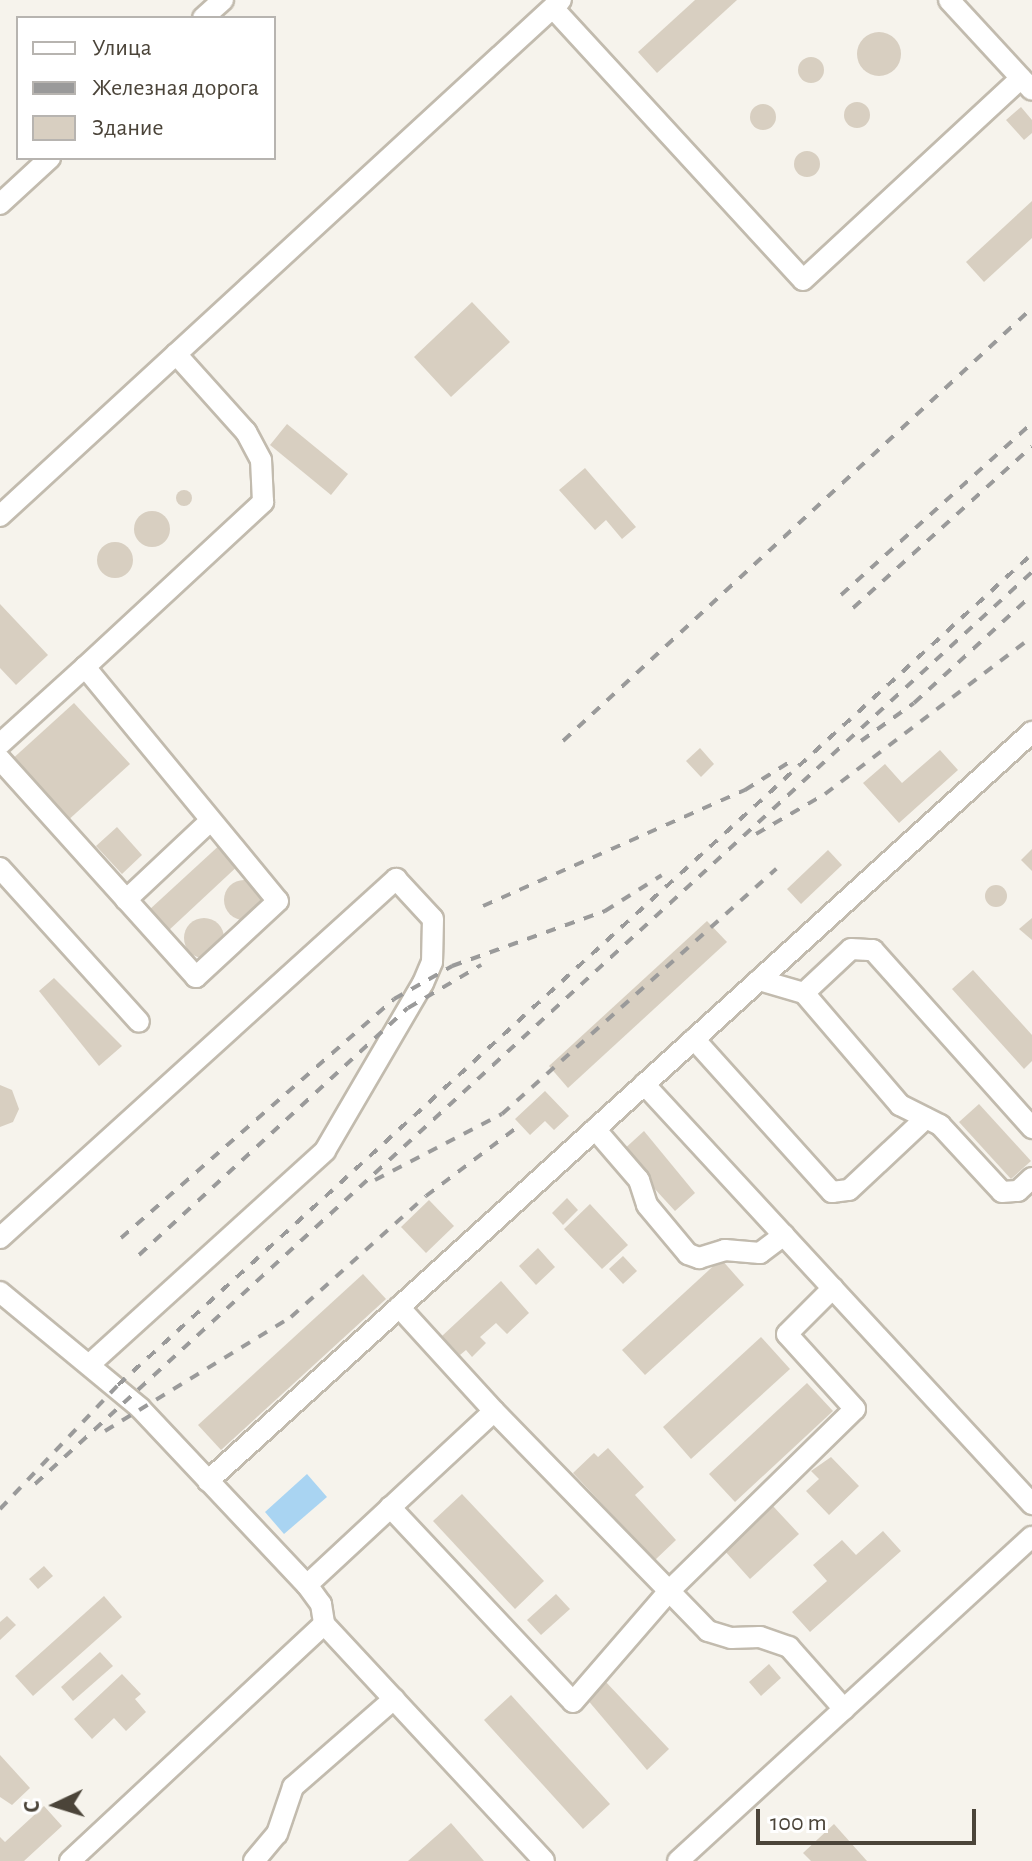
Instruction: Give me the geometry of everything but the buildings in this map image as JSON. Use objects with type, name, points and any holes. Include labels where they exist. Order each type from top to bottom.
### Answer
[{"type":"street","points":[[205,16],[223,0]]},
{"type":"street","points":[[0,516],[557,4],[803,280],[1027,84],[949,0]]},
{"type":"street","points":[[0,204],[48,160]]},
{"type":"street","points":[[0,744],[263,502],[261,460],[246,432],[176,354]]},
{"type":"street","points":[[0,759],[196,977],[278,901],[85,667]]},
{"type":"street","points":[[208,1481],[1032,732]]},
{"type":"street","points":[[126,900],[210,821]]},
{"type":"street","points":[[0,868],[139,1022]]},
{"type":"street","points":[[0,1238],[396,879],[433,919],[432,962],[423,983],[325,1151],[90,1364]]},
{"type":"street","points":[[804,993],[851,949],[873,950],[1032,1128]]},
{"type":"street","points":[[759,980],[804,993],[900,1105],[940,1125],[1002,1192],[1018,1191],[1032,1178]]},
{"type":"street","points":[[694,1039],[832,1192],[849,1190],[926,1118]]},
{"type":"street","points":[[644,1084],[1032,1504]]},
{"type":"street","points":[[595,1129],[639,1180],[647,1205],[688,1254],[699,1258],[725,1250],[760,1253],[784,1235]]},
{"type":"street","points":[[390,1507],[573,1702],[669,1591],[855,1409],[787,1334],[833,1288]]},
{"type":"street","points":[[0,1292],[118,1385],[307,1585],[321,1604],[324,1624],[544,1861]]},
{"type":"street","points":[[399,1307],[494,1411],[708,1631],[731,1638],[760,1637],[789,1647],[844,1709]]},
{"type":"street","points":[[307,1585],[494,1411]]},
{"type":"street","points":[[678,1861],[1032,1537]]},
{"type":"street","points":[[70,1861],[324,1624]]},
{"type":"street","points":[[254,1861],[277,1834],[293,1787],[394,1699]]},
{"type":"water","points":[[307,1474],[327,1497],[284,1534],[265,1512]]},
{"type":"railway","points":[[563,741],[1032,308]]},
{"type":"railway","points":[[841,595],[1032,423]]},
{"type":"railway","points":[[853,608],[1032,446]]},
{"type":"railway","points":[[0,1509],[118,1385],[1032,554]]},
{"type":"railway","points":[[35,1484],[1032,572]]},
{"type":"railway","points":[[861,741],[914,703],[1032,595]]},
{"type":"railway","points":[[756,834],[825,794],[1032,637]]},
{"type":"railway","points":[[483,906],[745,790],[791,761]]},
{"type":"railway","points":[[375,1180],[502,1114],[776,869]]},
{"type":"railway","points":[[121,1238],[394,999],[452,966],[605,911],[662,875]]},
{"type":"railway","points":[[139,1255],[408,1008],[481,965]]},
{"type":"railway","points":[[105,1431],[291,1317],[426,1196],[515,1129]]}]
